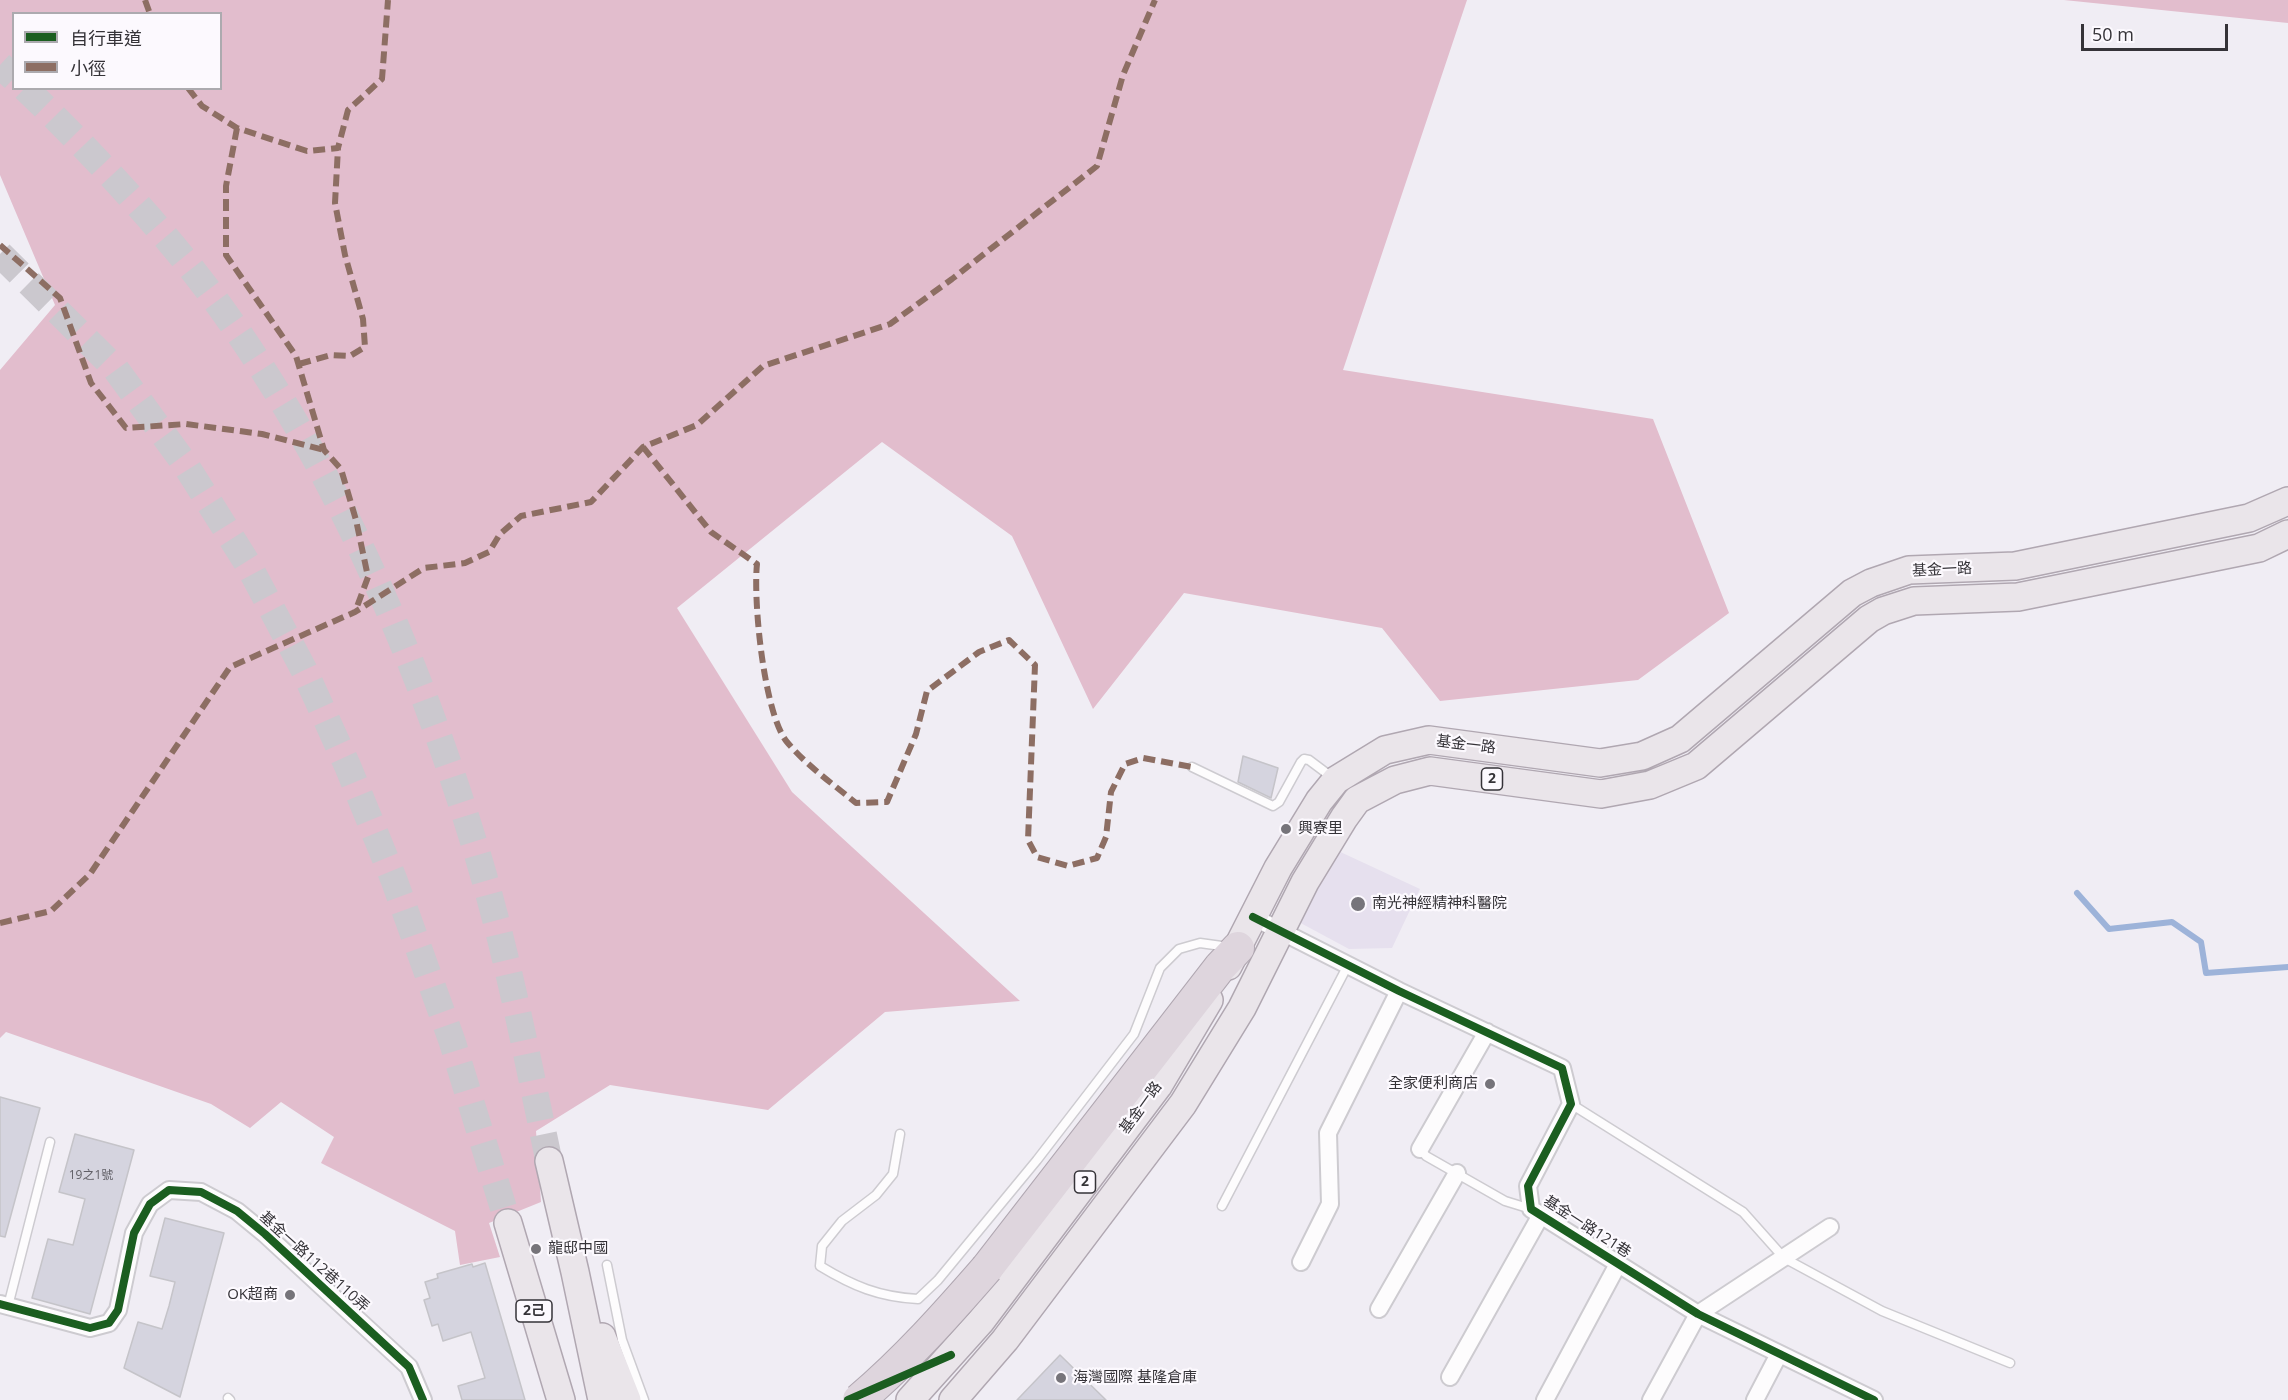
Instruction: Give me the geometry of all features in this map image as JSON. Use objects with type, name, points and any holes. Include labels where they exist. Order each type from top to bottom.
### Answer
[{"type":"highway","points":[[859,1400],[936,1326],[987,1268],[1220,968],[1251,955]]},
{"type":"main road","name":"基金一路","points":[[952,1400],[1005,1340],[1183,1104],[1242,1008],[1251,955],[1253,917],[1278,868],[1318,801],[1336,780],[1385,750],[1429,740],[1600,763],[1642,756],[1680,740],[1852,593],[1871,583],[1909,570],[2015,566],[2249,518],[2288,501]]},
{"type":"main road","name":"基金一路","points":[[910,1400],[981,1321],[1158,1086],[1251,955],[1280,931],[1305,882],[1357,800],[1395,780],[1430,771],[1601,794],[1650,786],[1696,766],[1869,619],[1883,611],[1914,601],[2018,597],[2259,548],[2288,534]]},
{"type":"main road","points":[[549,1161],[602,1400]]},
{"type":"main road","name":"2己","points":[[508,1223],[561,1400]]},
{"type":"main road","points":[[575,1272],[627,1400]]},
{"type":"main road","points":[[951,1355],[972,1378]]},
{"type":"street","points":[[1253,917],[1400,991],[1562,1068],[1571,1104]]},
{"type":"street","points":[[1301,1262],[1330,1204],[1328,1133],[1400,991]]},
{"type":"street","points":[[1420,1149],[1487,1032]]},
{"type":"street","name":"基金一路121巷","points":[[1571,1104],[1528,1186],[1536,1212],[1698,1314],[1867,1399]]},
{"type":"street","points":[[1379,1310],[1457,1173]]},
{"type":"street","name":"基金一路112巷110弄","points":[[4,1305],[90,1328],[109,1323],[118,1310],[134,1233],[150,1204],[169,1190],[201,1192],[237,1211],[265,1234],[409,1367],[423,1400]]},
{"type":"street","points":[[1450,1377],[1536,1212]]},
{"type":"street","points":[[1651,1400],[1698,1314],[1830,1227]]},
{"type":"street","points":[[1545,1400],[1618,1264]]},
{"type":"street","points":[[1755,1400],[1779,1354]]},
{"type":"street","points":[[848,1400],[951,1355]]},
{"type":"lane","points":[[1192,766],[1274,806],[1279,802],[1300,762],[1304,759],[1309,760],[1336,780]]},
{"type":"lane","points":[[900,1134],[893,1174],[876,1195],[842,1221],[822,1246],[820,1266],[849,1284],[896,1298],[918,1299],[938,1280],[1037,1160],[1134,1034],[1160,968],[1179,949],[1200,943],[1251,955]]},
{"type":"lane","points":[[1222,1206],[1348,965]]},
{"type":"lane","points":[[1571,1104],[1743,1212],[1784,1258],[1882,1311],[2010,1363]]},
{"type":"lane","points":[[4,1305],[50,1142]]},
{"type":"lane","points":[[1420,1149],[1425,1156],[1505,1201],[1536,1212]]},
{"type":"lane","points":[[607,1265],[622,1340],[644,1400]]},
{"type":"shaded area","points":[[0,0],[1467,0],[1343,370],[1653,419],[1729,613],[1638,680],[1440,701],[1382,628],[1184,593],[1093,709],[1012,536],[882,442],[677,608],[792,792],[1020,1001],[885,1012],[768,1110],[610,1085],[536,1131],[541,1202],[489,1223],[500,1257],[460,1265],[455,1231],[321,1163],[334,1137],[281,1102],[250,1128],[211,1104],[6,1032],[0,1038],[0,370],[55,305],[0,175]]},
{"type":"shaded area","points":[[2064,0],[2288,0],[2288,23]]},
{"type":"shaded area","name":"南光神經精神科醫院","points":[[1334,849],[1420,889],[1392,948],[1349,949],[1295,920]]},
{"type":"building","points":[[1243,756],[1278,768],[1271,798],[1238,782]]},
{"type":"building","points":[[0,1097],[40,1108],[5,1237],[0,1236]]},
{"type":"building","points":[[75,1134],[134,1150],[90,1314],[32,1298],[48,1239],[73,1245],[85,1199],[59,1192]]},
{"type":"building","points":[[165,1218],[224,1233],[180,1397],[124,1368],[138,1322],[162,1329],[169,1306],[175,1282],[150,1276]]},
{"type":"building","points":[[485,1263],[525,1400],[462,1400],[458,1386],[485,1378],[471,1332],[443,1341],[438,1324],[432,1326],[424,1300],[430,1298],[425,1282],[438,1278],[437,1274],[472,1264],[473,1267]]},
{"type":"building","name":"海灣國際 基隆倉庫","points":[[1060,1355],[1106,1400],[1017,1400]]},
{"type":"waterway","points":[[2077,893],[2109,929],[2172,922],[2201,942],[2206,973],[2288,967]]},
{"type":"tunnel","points":[[0,65],[12,76]]},
{"type":"tunnel","points":[[27,90],[146,214],[183,258],[231,322],[276,390],[317,461],[355,535],[420,687],[473,840],[505,959],[549,1161]]},
{"type":"tunnel","points":[[0,254],[115,368],[185,464],[249,566],[304,670],[348,767],[394,880],[452,1041],[508,1223]]},
{"type":"marked path","points":[[145,0],[149,12]]},
{"type":"marked path","points":[[190,90],[202,106],[237,128],[307,151],[338,148],[348,110],[382,79],[388,0]]},
{"type":"marked path","points":[[0,923],[51,911],[90,874],[230,667],[355,612],[424,568],[465,563],[489,552],[500,534],[521,516],[591,502],[643,447],[697,425],[763,366],[890,324],[952,279],[1097,166],[1123,75],[1155,0]]},
{"type":"marked path","points":[[237,128],[226,186],[226,255],[296,356],[324,450],[341,469],[356,520],[368,577],[355,612]]},
{"type":"marked path","points":[[299,364],[331,355],[350,356],[365,347],[363,319],[345,255],[335,203],[338,148]]},
{"type":"marked path","points":[[0,245],[60,298],[91,383],[126,428],[186,424],[262,434],[324,450]]},
{"type":"marked path","points":[[643,447],[711,532],[757,564],[757,603],[762,656],[766,683],[779,728],[787,742],[803,759],[856,803],[887,802],[916,734],[927,691],[979,652],[1009,640],[1035,665],[1028,840],[1037,857],[1068,866],[1097,858],[1106,837],[1111,792],[1125,764],[1143,758],[1192,767]]},
{"type":"cycle path","points":[[1253,917],[1399,991],[1562,1068],[1571,1104],[1528,1186],[1531,1209],[1698,1314],[1874,1400]]},
{"type":"cycle path","points":[[0,1304],[90,1328],[109,1323],[118,1310],[134,1233],[150,1204],[169,1190],[201,1192],[237,1211],[265,1234],[409,1367],[423,1400]]},
{"type":"cycle path","points":[[848,1400],[951,1355]]},
{"type":"place","name":"興寮里","points":[[1286,829]]},
{"type":"place","name":"南光神經精神科醫院","points":[[1358,904]]},
{"type":"place","name":"全家便利商店","points":[[1490,1084]]},
{"type":"place","name":"龍邸中國","points":[[536,1249]]},
{"type":"place","name":"OK超商","points":[[290,1295]]},
{"type":"place","name":"海灣國際 基隆倉庫","points":[[1061,1378]]}]
